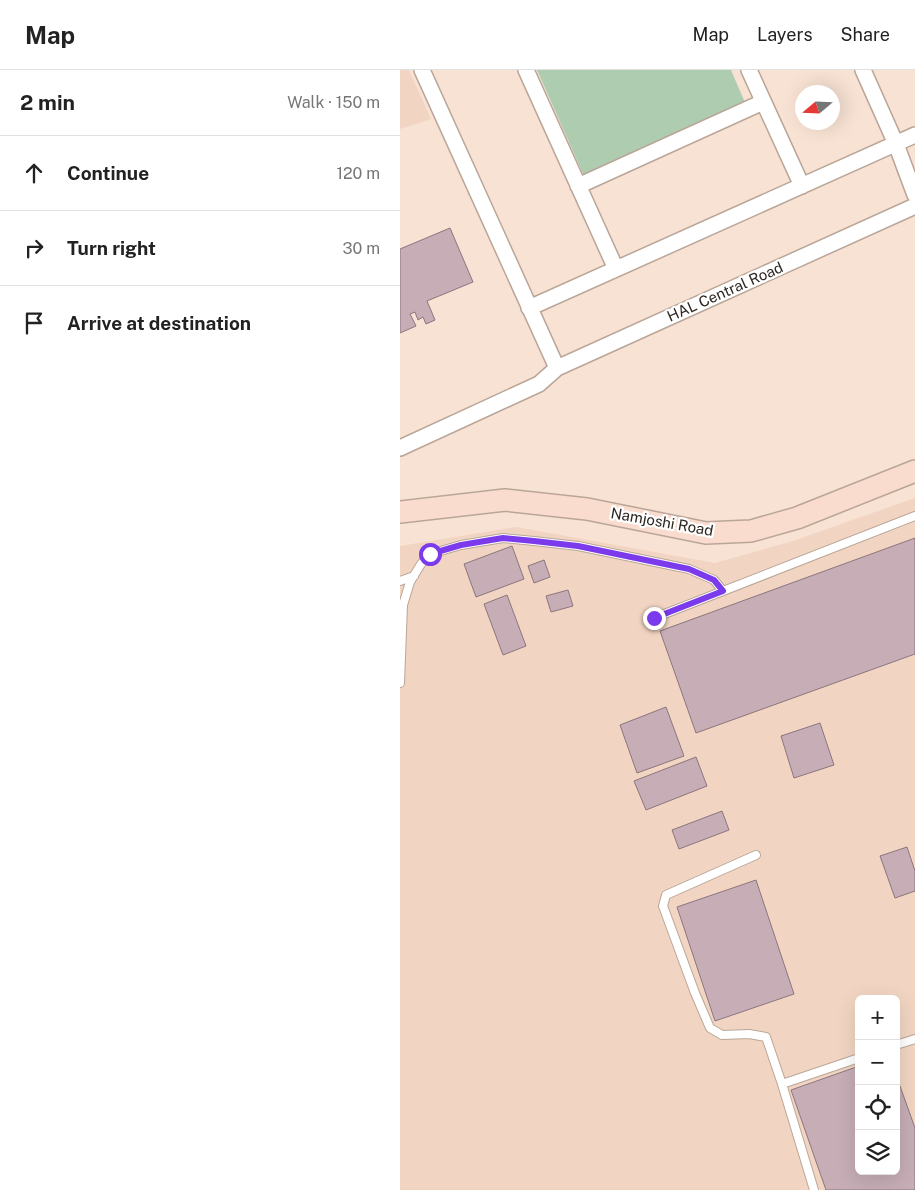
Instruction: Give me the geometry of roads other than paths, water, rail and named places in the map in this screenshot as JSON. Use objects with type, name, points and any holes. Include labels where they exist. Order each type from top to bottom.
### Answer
[{"type":"main road","name":"Namjoshi Road","points":[[400,512],[505,500],[587,508],[706,532],[751,531],[797,518],[915,471]]},
{"type":"street","points":[[422,70],[557,368]]},
{"type":"street","points":[[526,70],[616,269]]},
{"type":"street","points":[[749,70],[802,186]]},
{"type":"street","points":[[863,70],[896,144],[915,195]]},
{"type":"street","points":[[578,186],[763,102]]},
{"type":"street","points":[[529,308],[915,136]]},
{"type":"street","name":"HAL Central Road","points":[[400,448],[539,384],[557,368],[915,206]]},
{"type":"lane","points":[[654,618],[915,516]]},
{"type":"lane","points":[[400,683],[403,605],[414,576],[430,554],[461,545],[503,538],[578,546],[689,569],[714,580],[723,591]]},
{"type":"lane","points":[[400,581],[414,576]]},
{"type":"lane","points":[[756,855],[666,895],[663,906],[710,1028],[722,1036],[749,1034],[766,1037],[814,1190]]},
{"type":"lane","points":[[900,1044],[915,1039]]},
{"type":"lane","points":[[782,1084],[855,1059]]}]
